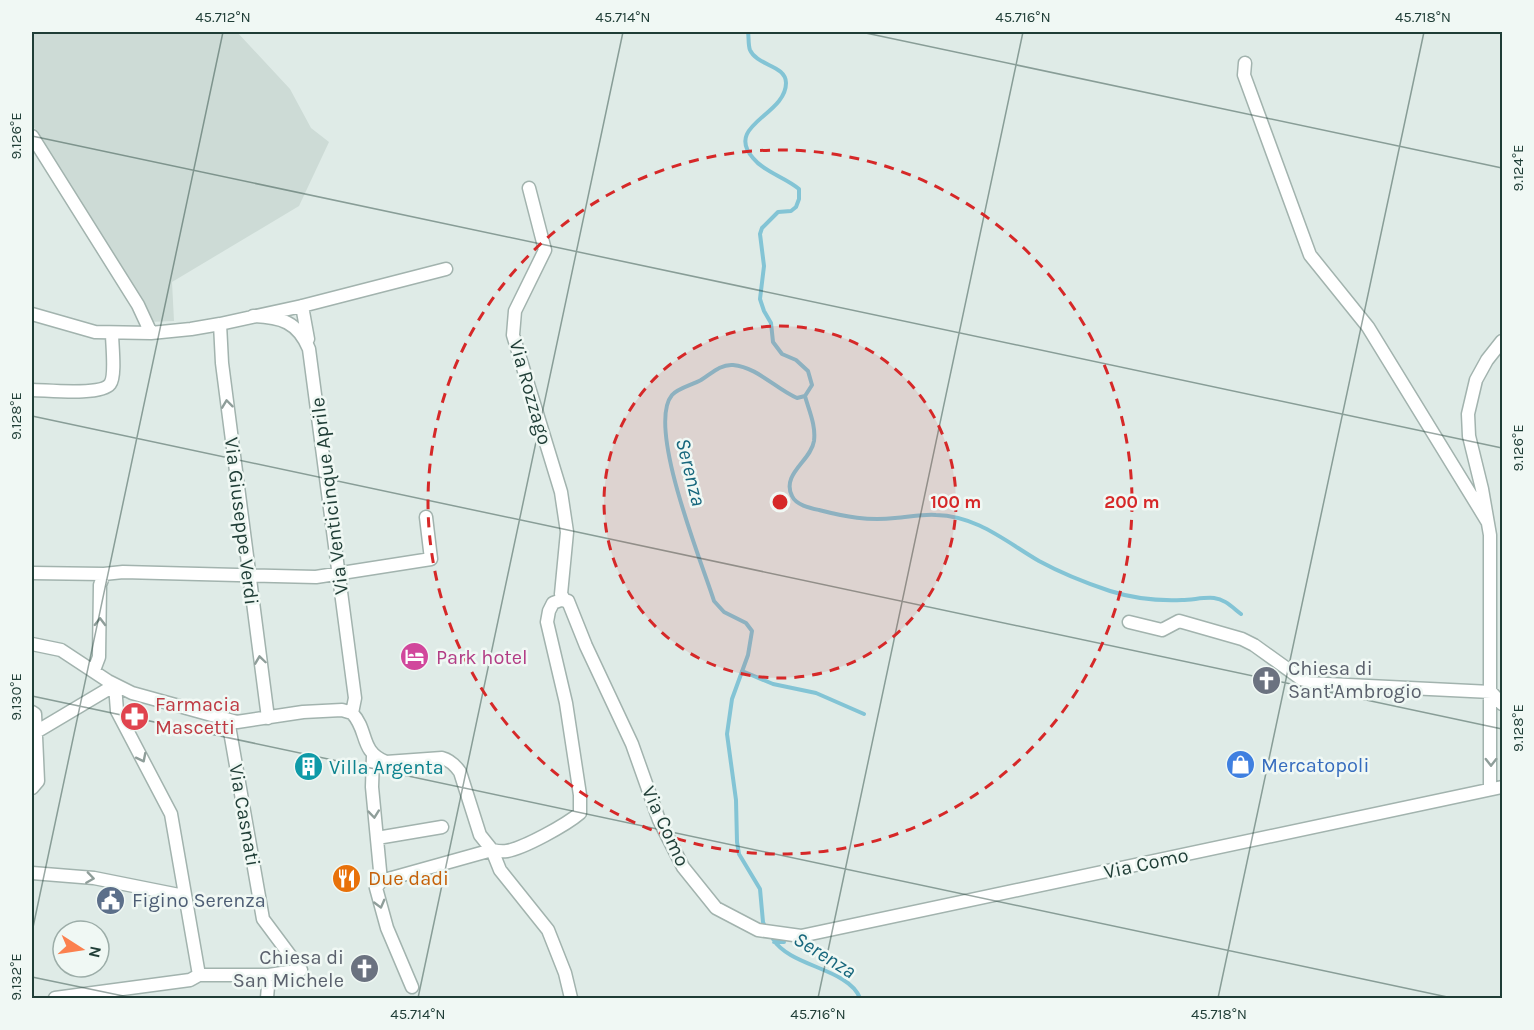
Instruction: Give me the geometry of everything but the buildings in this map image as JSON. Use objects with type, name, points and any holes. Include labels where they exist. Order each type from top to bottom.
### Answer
[{"type":"street","points":[[1245,63],[1244,75],[1310,255],[1368,327],[1487,521]]},
{"type":"street","points":[[32,136],[138,305],[151,333]]},
{"type":"street","name":"Via Rozzago","points":[[529,188],[545,249],[515,311],[513,335],[561,492],[567,532],[561,594],[565,601]]},
{"type":"street","points":[[32,314],[95,332],[151,333],[220,324],[302,306],[446,269]]},
{"type":"street","points":[[302,306],[309,349]]},
{"type":"street","name":"Via Venticinque Aprile","points":[[253,316],[271,317],[296,328],[304,336],[309,349],[355,698],[352,713]]},
{"type":"street","name":"Via Giuseppe Verdi","points":[[220,324],[222,363],[268,718]]},
{"type":"street","points":[[32,390],[92,391],[109,385],[113,366],[112,333]]},
{"type":"street","points":[[1496,788],[1491,692],[1490,535],[1469,436],[1468,414],[1476,380],[1487,360],[1503,341]]},
{"type":"street","points":[[32,573],[123,572],[316,577],[339,574],[431,559],[426,517]]},
{"type":"street","points":[[94,670],[99,657],[100,585],[104,574]]},
{"type":"street","points":[[412,987],[387,928],[376,888],[381,881],[492,850],[501,852],[515,849],[571,821],[579,813],[580,795],[566,703],[547,622],[553,603],[565,601]]},
{"type":"street","name":"Via Como","points":[[565,601],[568,601],[632,744],[659,820],[683,867],[716,908],[758,930],[801,936],[1496,788]]},
{"type":"street","points":[[1129,622],[1162,630],[1179,621],[1242,639],[1307,683],[1491,692],[1503,704]]},
{"type":"street","points":[[32,644],[61,650],[115,685],[132,693],[237,722],[303,712],[342,710],[352,713],[373,756],[372,787],[381,881]]},
{"type":"street","points":[[36,732],[115,685]]},
{"type":"street","points":[[115,685],[117,711],[171,814],[199,975]]},
{"type":"street","points":[[32,712],[35,714],[38,781],[32,788]]},
{"type":"street","name":"Via Casnati","points":[[228,720],[263,919],[301,970],[269,975]]},
{"type":"street","points":[[373,756],[386,762],[442,758],[452,762],[460,772],[480,835],[492,850],[500,870],[548,930],[565,973],[571,999]]},
{"type":"street","points":[[377,838],[442,827]]},
{"type":"street","points":[[32,873],[94,878],[179,895],[186,900]]},
{"type":"street","points":[[56,999],[87,993],[126,994],[190,980],[199,975],[269,975],[267,999]]},
{"type":"shaded area","points":[[32,32],[237,32],[290,89],[311,128],[329,142],[299,206],[172,282],[174,321],[148,322],[32,124]]},
{"type":"waterway","name":"Serenza","points":[[748,32],[750,50],[759,59],[781,72],[786,83],[777,104],[751,128],[746,137],[746,147],[758,163],[799,189],[796,207],[791,211],[778,212],[762,228],[760,234],[764,266],[760,299],[771,323],[773,342],[782,354],[796,360],[808,371],[812,385],[805,396],[797,398],[750,370],[733,365],[724,366],[672,395],[666,411],[666,435],[679,495],[714,601],[724,612],[746,623],[752,631],[748,655],[732,699],[727,734],[736,800],[739,854],[760,889],[765,927]]},
{"type":"waterway","points":[[805,396],[813,424],[814,441],[808,455],[790,481],[792,496],[800,504],[857,518],[951,516],[990,531],[1039,561],[1074,578],[1110,591],[1127,596],[1155,599],[1214,598],[1225,602],[1241,614]]},
{"type":"waterway","points":[[742,671],[773,684],[816,693],[864,714]]},
{"type":"waterway","name":"Serenza","points":[[773,939],[792,956],[844,980],[854,988],[860,998]]},
{"type":"waterway","name":"Serenza","points":[[774,942],[784,942]]},
{"type":"place","name":"Park hotel","points":[[415,657]]},
{"type":"place","name":"Chiesa di Sant'Ambrogio","points":[[1267,680]]},
{"type":"place","name":"Farmacia Mascetti","points":[[134,716]]},
{"type":"place","name":"Mercatopoli","points":[[1240,765]]},
{"type":"place","name":"Villa Argenta","points":[[308,767]]},
{"type":"place","name":"Due dadi","points":[[347,878]]},
{"type":"place","name":"Figino Serenza","points":[[111,900]]},
{"type":"place","name":"Chiesa di San Michele","points":[[365,968]]}]
